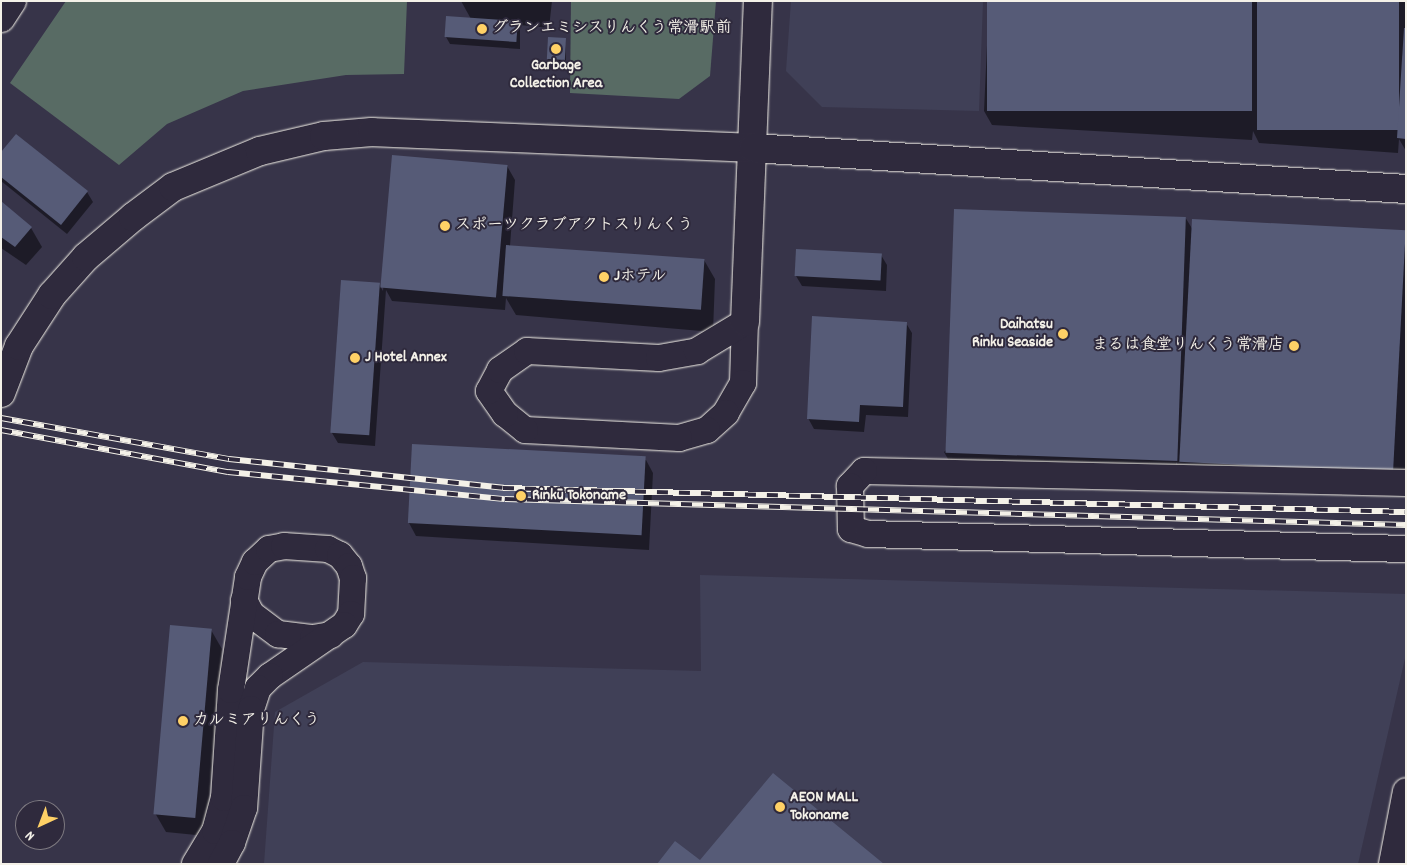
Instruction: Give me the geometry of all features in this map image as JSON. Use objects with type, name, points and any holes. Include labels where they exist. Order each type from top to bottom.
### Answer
[{"type":"street","points":[[1,18],[12,1]]},
{"type":"street","points":[[745,322],[697,351],[659,358],[527,351],[500,370],[489,391],[505,414],[525,430],[679,438],[707,430],[726,413],[743,383],[758,1]]},
{"type":"street","points":[[1,393],[19,346],[52,294],[86,257],[173,187],[260,151],[324,136],[372,132],[753,148],[1406,189]]},
{"type":"street","points":[[1406,483],[864,471],[850,486],[851,529],[868,534],[1406,549]]},
{"type":"street","points":[[196,864],[215,832],[224,798],[231,690],[248,577],[255,562],[269,549],[284,546],[328,549],[340,555],[349,566],[353,578],[351,614],[331,635],[270,676],[258,688],[251,709],[244,808],[232,843],[221,864]]},
{"type":"street","points":[[244,600],[251,614],[278,634],[313,638],[331,635]]},
{"type":"street","points":[[1392,864],[1406,792]]},
{"type":"shaded area","points":[[791,1],[983,1],[979,111],[822,107],[786,71]]},
{"type":"shaded area","points":[[700,575],[1406,594],[1406,654],[1358,864],[264,864],[275,712],[363,662],[701,671]]},
{"type":"green space","points":[[66,1],[407,1],[404,74],[346,75],[243,91],[167,124],[119,165],[10,83]]},
{"type":"green space","points":[[571,1],[716,1],[710,76],[679,99],[570,93]]},
{"type":"building","points":[[987,1],[1252,1],[1252,111],[987,111]]},
{"type":"building","points":[[1257,1],[1399,1],[1399,130],[1257,130]]},
{"type":"building","name":"グランエミシスりんくう常滑駅前","points":[[446,16],[518,21],[516,42],[445,37]]},
{"type":"building","points":[[1404,28],[1406,28],[1406,139],[1397,138]]},
{"type":"building","name":"Garbage Collection Area","points":[[548,37],[566,38],[565,60],[547,59]]},
{"type":"building","points":[[16,134],[88,191],[61,225],[1,177],[1,152]]},
{"type":"building","name":"スポーツクラブアクトスりんくう","points":[[392,155],[508,165],[496,298],[380,287]]},
{"type":"building","points":[[1,201],[32,227],[15,247],[1,237]]},
{"type":"building","name":"Daihatsu Rinku Seaside","points":[[954,209],[1186,217],[1177,461],[945,453]]},
{"type":"building","name":"まるは食堂りんくう常滑店","points":[[1192,219],[1406,230],[1393,473],[1179,462]]},
{"type":"building","name":"Jホテル","points":[[506,245],[705,259],[701,310],[502,296]]},
{"type":"building","points":[[796,249],[882,254],[880,280],[795,276]]},
{"type":"building","name":"J Hotel Annex","points":[[341,280],[380,283],[369,435],[330,433]]},
{"type":"building","points":[[812,316],[907,322],[903,407],[860,405],[859,422],[807,419]]},
{"type":"building","points":[[412,444],[646,456],[642,535],[408,523]]},
{"type":"building","name":"カルミアりんくう","points":[[170,625],[212,629],[195,818],[153,814]]},
{"type":"building","name":"AEON MALL Tokoname","points":[[773,773],[884,864],[657,864],[675,841],[700,860]]},
{"type":"railway","points":[[1,418],[229,459],[503,488],[1406,512]]},
{"type":"railway","points":[[1,430],[228,472],[505,499],[1406,525]]},
{"type":"place","name":"グランエミシスりんくう常滑駅前","points":[[482,29]]},
{"type":"place","name":"Garbage Collection Area","points":[[556,49]]},
{"type":"place","name":"スポーツクラブアクトスりんくう","points":[[445,226]]},
{"type":"place","name":"Jホテル","points":[[604,277]]},
{"type":"place","name":"Daihatsu Rinku Seaside","points":[[1063,334]]},
{"type":"place","name":"まるは食堂りんくう常滑店","points":[[1294,346]]},
{"type":"place","name":"J Hotel Annex","points":[[355,358]]},
{"type":"place","name":"Rinkū Tokoname","points":[[521,496]]},
{"type":"place","name":"カルミアりんくう","points":[[183,721]]},
{"type":"place","name":"AEON MALL Tokoname","points":[[780,807]]}]
